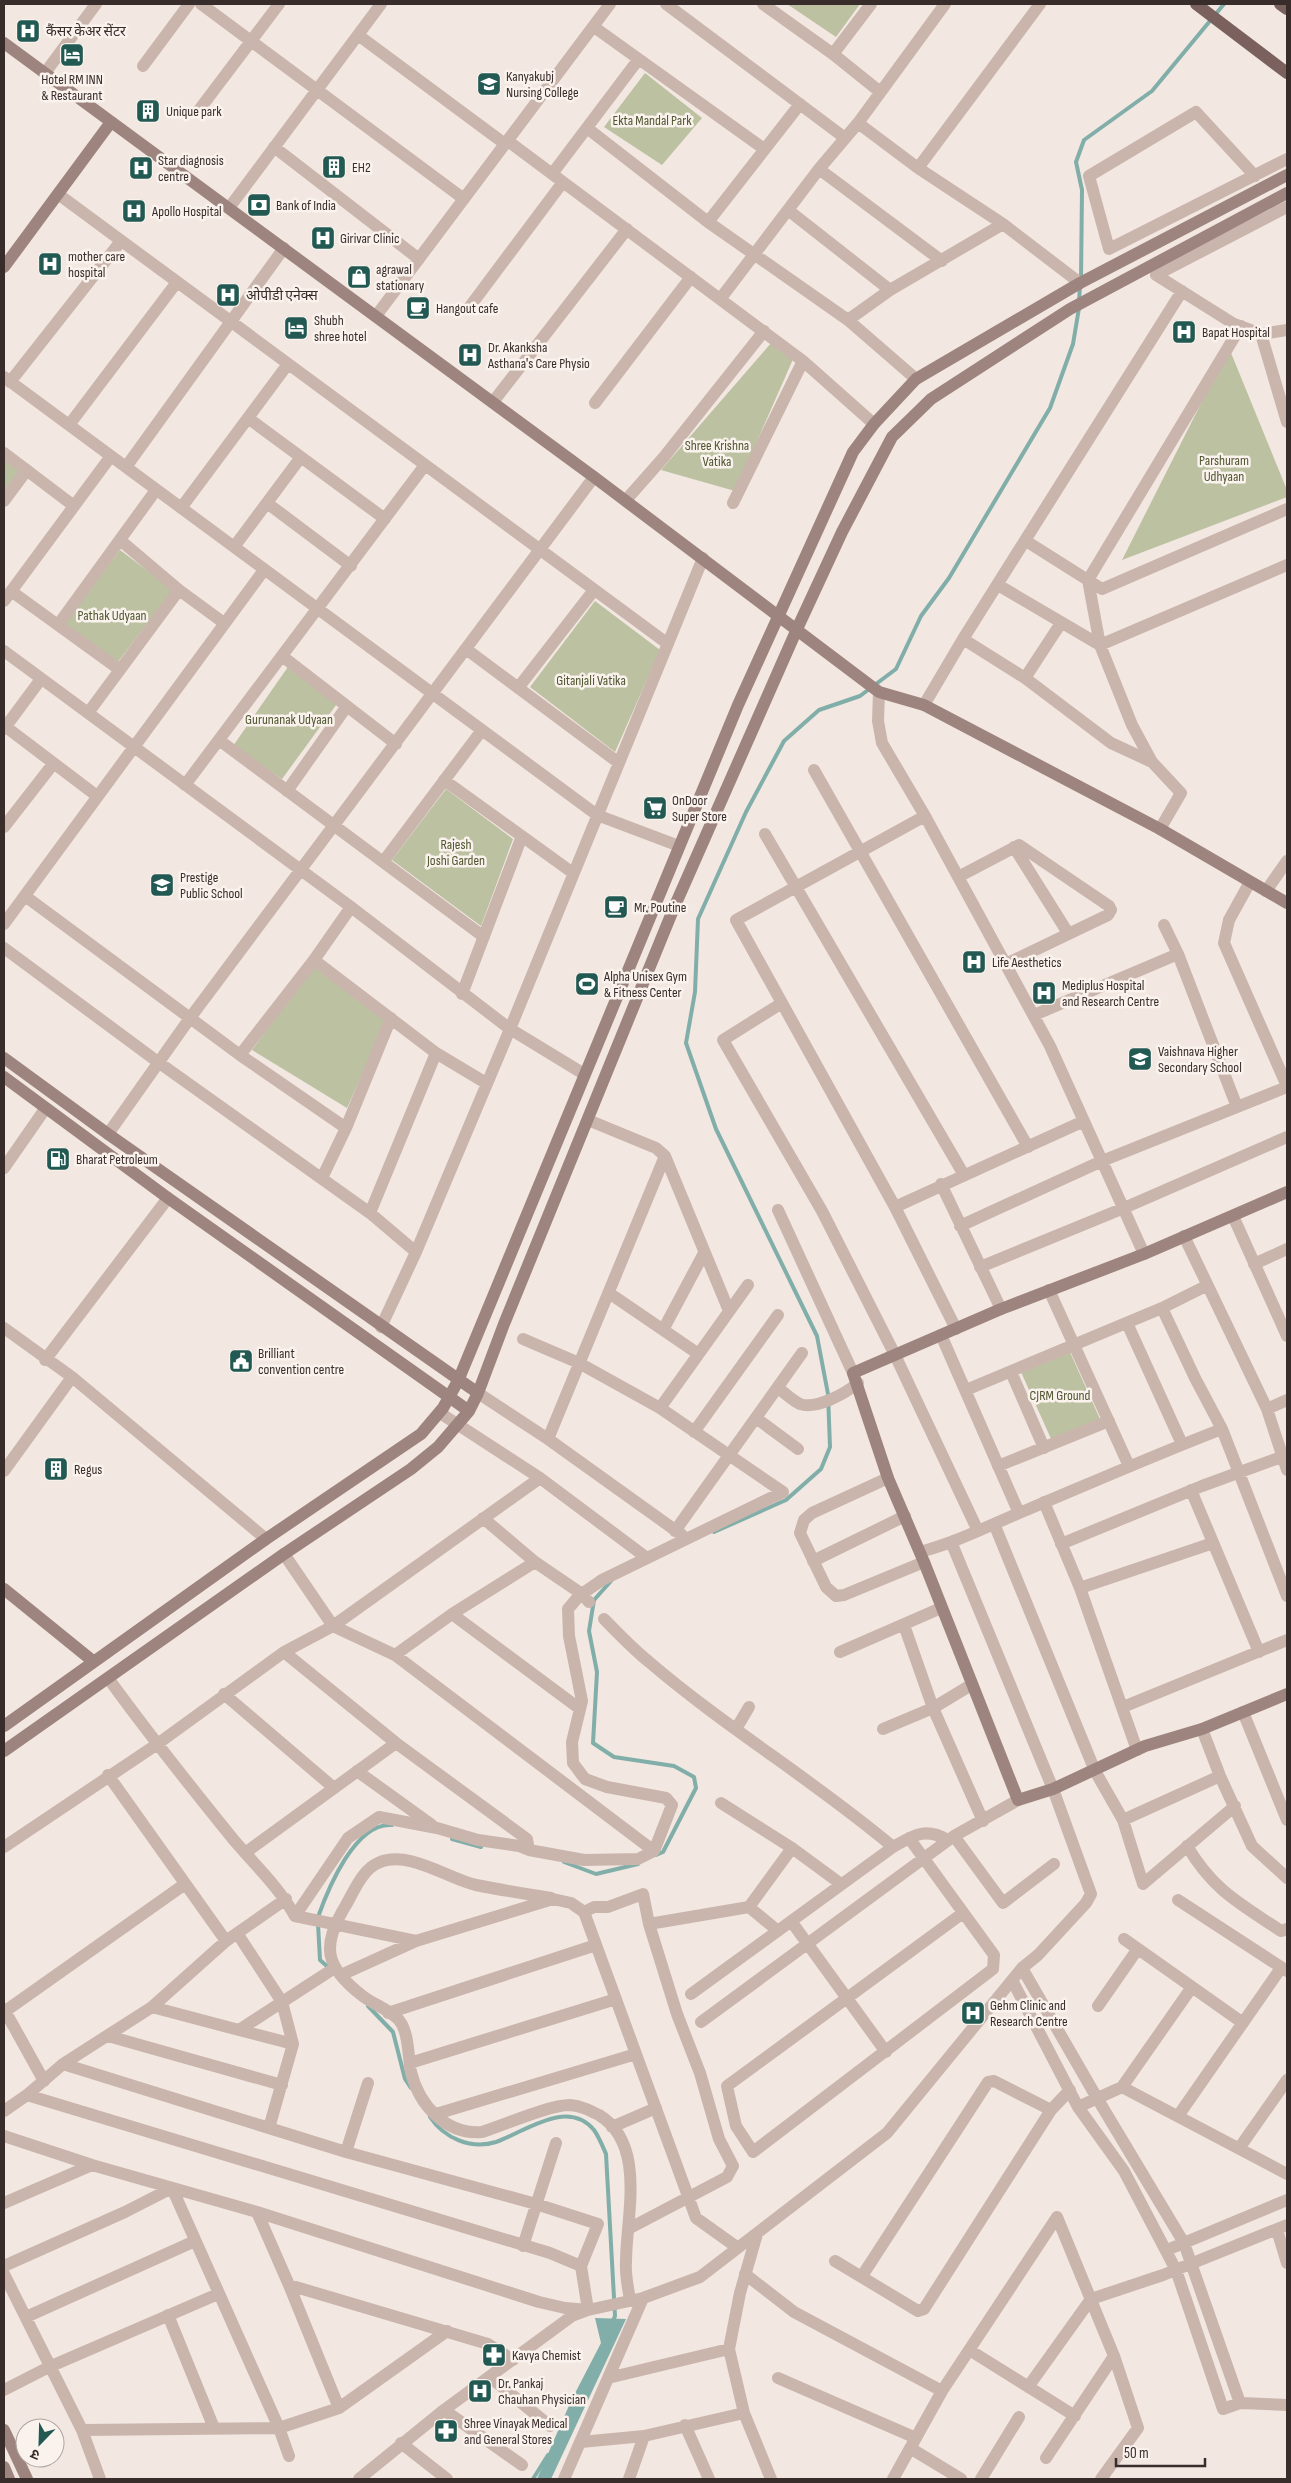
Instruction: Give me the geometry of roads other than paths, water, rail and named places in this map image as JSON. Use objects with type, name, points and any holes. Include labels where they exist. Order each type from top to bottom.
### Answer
[{"type":"main road","points":[[1196,4],[1287,73]]},
{"type":"main road","points":[[1280,4],[1287,9]]},
{"type":"main road","points":[[4,43],[626,500],[879,692],[924,705],[1160,829],[1287,903]]},
{"type":"main road","points":[[4,267],[111,122]]},
{"type":"main road","points":[[5,1723],[266,1539],[421,1434],[440,1413],[458,1381],[738,705],[853,452],[874,424],[916,379],[1080,284],[1287,175]]},
{"type":"main road","points":[[4,1751],[284,1554],[411,1469],[438,1447],[469,1411],[478,1393],[504,1324],[673,910],[797,629],[854,508],[892,437],[931,398],[1070,309],[1287,193]]},
{"type":"main road","points":[[4,1058],[381,1327],[478,1393]]},
{"type":"main road","points":[[4,1078],[168,1198],[469,1411]]},
{"type":"main road","points":[[1287,1192],[1144,1254],[1001,1309],[894,1356],[855,1378],[888,1478],[922,1557],[940,1608],[1018,1800],[1053,1790],[1137,1750],[1202,1729],[1287,1694]]},
{"type":"main road","points":[[4,1589],[94,1662]]},
{"type":"main road","points":[[4,2430],[27,2479]]},
{"type":"main road","points":[[4,2467],[9,2479]]},
{"type":"street","points":[[45,73],[96,4]]},
{"type":"street","points":[[143,66],[189,4]]},
{"type":"street","points":[[201,4],[464,199]]},
{"type":"street","points":[[199,110],[279,4]]},
{"type":"street","points":[[228,208],[381,4]]},
{"type":"street","points":[[376,316],[610,4]]},
{"type":"street","points":[[763,4],[833,54],[879,91]]},
{"type":"street","points":[[833,54],[872,4]]},
{"type":"street","points":[[720,298],[819,169],[858,123],[879,91],[945,4]]},
{"type":"street","points":[[674,6],[845,138]]},
{"type":"street","points":[[918,168],[1032,6]]},
{"type":"street","points":[[594,27],[764,149]]},
{"type":"street","points":[[358,35],[563,182],[803,360],[874,424]]},
{"type":"street","points":[[552,174],[638,60]]},
{"type":"street","points":[[708,222],[800,104]]},
{"type":"street","points":[[1255,176],[1196,112],[1089,176],[1109,249],[1255,176],[1287,159]]},
{"type":"street","points":[[858,123],[918,168],[1003,224],[1080,284]]},
{"type":"street","points":[[587,128],[708,222],[848,320],[916,379]]},
{"type":"street","points":[[274,147],[419,259]]},
{"type":"street","points":[[819,169],[942,260]]},
{"type":"street","points":[[468,309],[563,182]]},
{"type":"street","points":[[58,194],[668,644]]},
{"type":"street","points":[[1287,207],[1156,275],[1241,326],[1260,334],[1287,330]]},
{"type":"street","points":[[788,210],[890,290]]},
{"type":"street","points":[[848,320],[890,290],[1003,224]]},
{"type":"street","points":[[493,402],[627,229]]},
{"type":"street","points":[[121,241],[7,380],[597,815],[679,846]]},
{"type":"street","points":[[126,467],[284,248]]},
{"type":"street","points":[[595,403],[692,277]]},
{"type":"street","points":[[69,425],[177,282]]},
{"type":"street","points":[[924,705],[963,639],[1182,291]]},
{"type":"street","points":[[1160,829],[1180,793],[1152,762],[1132,725],[1100,645],[1088,580],[1241,326]]},
{"type":"street","points":[[626,500],[664,456],[764,331]]},
{"type":"street","points":[[1260,334],[1287,422]]},
{"type":"street","points":[[732,503],[803,360]]},
{"type":"street","points":[[181,508],[288,364]]},
{"type":"street","points":[[248,418],[385,519]]},
{"type":"street","points":[[4,453],[74,506]]},
{"type":"street","points":[[111,456],[7,596],[58,626],[120,670]]},
{"type":"street","points":[[234,547],[300,457]]},
{"type":"street","points":[[185,785],[425,465]]},
{"type":"street","points":[[4,501],[27,470]]},
{"type":"street","points":[[108,1134],[190,1018],[302,871],[594,477]]},
{"type":"street","points":[[58,626],[156,490]]},
{"type":"street","points":[[267,503],[351,566]]},
{"type":"street","points":[[1026,541],[1102,589],[1287,509]]},
{"type":"street","points":[[120,540],[180,590],[224,623]]},
{"type":"street","points":[[381,1327],[416,1252],[510,1029],[703,558]]},
{"type":"street","points":[[1100,645],[1287,565]]},
{"type":"street","points":[[4,924],[264,570]]},
{"type":"street","points":[[998,586],[1100,645]]},
{"type":"street","points":[[88,713],[180,590]]},
{"type":"street","points":[[518,688],[594,590]]},
{"type":"street","points":[[1025,678],[1061,623]]},
{"type":"street","points":[[963,639],[1025,678],[1111,743],[1152,762]]},
{"type":"street","points":[[466,649],[619,763]]},
{"type":"street","points":[[4,651],[302,871],[462,994],[510,1029],[584,1074]]},
{"type":"street","points":[[282,656],[396,744]]},
{"type":"street","points":[[40,678],[5,728],[97,796]]},
{"type":"street","points":[[879,692],[878,721],[882,743],[925,816],[1050,1046],[1144,1254]]},
{"type":"street","points":[[287,791],[347,706]]},
{"type":"street","points":[[382,862],[482,730]]},
{"type":"street","points":[[219,740],[484,937]]},
{"type":"street","points":[[4,827],[52,764]]},
{"type":"street","points":[[814,770],[1028,1147]]},
{"type":"street","points":[[444,780],[573,873]]},
{"type":"street","points":[[925,816],[736,920],[895,1207],[956,1329]]},
{"type":"street","points":[[765,834],[964,1175]]},
{"type":"street","points":[[462,994],[522,836]]},
{"type":"street","points":[[958,877],[1019,845],[1108,906],[1111,910],[1108,914],[1006,964]]},
{"type":"street","points":[[1014,847],[1068,933]]},
{"type":"street","points":[[1266,891],[1287,861]]},
{"type":"street","points":[[960,1226],[1102,1162],[1287,1087],[1224,943],[1229,920],[1250,882]]},
{"type":"street","points":[[25,896],[240,1055],[346,1128]]},
{"type":"street","points":[[240,1055],[314,960],[351,908]]},
{"type":"street","points":[[1164,925],[1178,954],[1237,1107]]},
{"type":"street","points":[[4,948],[158,1062],[322,1178],[416,1252]]},
{"type":"street","points":[[1034,1015],[1178,954]]},
{"type":"street","points":[[314,960],[436,1053],[486,1083]]},
{"type":"street","points":[[782,1004],[723,1040],[822,1211],[978,1531]]},
{"type":"street","points":[[322,1178],[346,1128],[391,1018]]},
{"type":"street","points":[[370,1214],[436,1053]]},
{"type":"street","points":[[4,1168],[45,1109]]},
{"type":"street","points":[[588,1120],[656,1148],[665,1156],[729,1310]]},
{"type":"street","points":[[895,1207],[941,1184],[1084,1121]]},
{"type":"street","points":[[980,1267],[1287,1138]]},
{"type":"street","points":[[548,1439],[610,1293],[665,1156]]},
{"type":"street","points":[[941,1184],[1001,1309]]},
{"type":"street","points":[[45,1360],[168,1198]]},
{"type":"street","points":[[778,1210],[855,1378],[843,1395],[807,1405],[800,1404],[778,1388]]},
{"type":"street","points":[[1233,1216],[1287,1336]]},
{"type":"street","points":[[1184,1236],[1206,1286],[1267,1409],[1284,1456],[1287,1470]]},
{"type":"street","points":[[1254,1264],[1287,1249]]},
{"type":"street","points":[[663,1330],[704,1253]]},
{"type":"street","points":[[660,1408],[697,1353],[748,1285]]},
{"type":"street","points":[[966,1390],[1162,1308],[1206,1286]]},
{"type":"street","points":[[1049,1290],[1129,1466]]},
{"type":"street","points":[[610,1293],[697,1353]]},
{"type":"street","points":[[1162,1308],[1195,1378],[1222,1429],[1240,1471],[1287,1596]]},
{"type":"street","points":[[694,1432],[778,1315]]},
{"type":"street","points":[[1127,1322],[1182,1444]]},
{"type":"street","points":[[4,1328],[45,1360],[72,1377],[266,1539]]},
{"type":"street","points":[[942,1335],[1019,1513]]},
{"type":"street","points":[[357,1771],[444,1832],[584,1860],[638,1859],[654,1850],[672,1805],[666,1798],[607,1787],[585,1779],[573,1763],[572,1742],[582,1700],[569,1636],[568,1609],[586,1598],[602,1580],[688,1540],[783,1492],[660,1408],[579,1363],[523,1339]]},
{"type":"street","points":[[676,1530],[802,1352]]},
{"type":"street","points":[[1012,1372],[1044,1448]]},
{"type":"street","points":[[4,1471],[72,1377]]},
{"type":"street","points":[[478,1393],[548,1439],[688,1540]]},
{"type":"street","points":[[1267,1409],[1287,1400]]},
{"type":"street","points":[[440,1413],[540,1478],[647,1558]]},
{"type":"street","points":[[756,1418],[798,1449]]},
{"type":"street","points":[[998,1466],[1109,1421]]},
{"type":"street","points":[[888,1478],[812,1513],[804,1520],[800,1533],[826,1587],[836,1596],[844,1595],[922,1557],[978,1531],[995,1526],[1044,1502],[1222,1429]]},
{"type":"street","points":[[1061,1544],[1191,1490],[1284,1456]]},
{"type":"street","points":[[4,1847],[108,1775],[156,1745],[284,1652],[333,1626],[540,1478]]},
{"type":"street","points":[[1191,1490],[1259,1652]]},
{"type":"street","points":[[1044,1502],[1080,1588],[1137,1750]]},
{"type":"street","points":[[813,1561],[904,1516]]},
{"type":"street","points":[[483,1518],[535,1562],[586,1598]]},
{"type":"street","points":[[995,1526],[1094,1771],[1123,1820],[1143,1884],[1235,1806]]},
{"type":"street","points":[[1080,1588],[1213,1543]]},
{"type":"street","points":[[362,2478],[401,2443],[572,2316],[633,2300],[700,2277],[887,2133],[1022,1968],[1038,1955],[1086,1903],[1091,1894],[1053,1790],[952,1544]]},
{"type":"street","points":[[284,1554],[333,1626],[395,1655],[654,1850]]},
{"type":"street","points":[[395,1655],[452,1614],[535,1562]]},
{"type":"street","points":[[840,1652],[940,1608]]},
{"type":"street","points":[[452,1614],[580,1708]]},
{"type":"street","points":[[604,1619],[647,1661],[856,1816],[893,1847]]},
{"type":"street","points":[[904,1625],[933,1708],[983,1821]]},
{"type":"street","points":[[1123,1707],[1287,1640]]},
{"type":"street","points":[[284,1652],[396,1743],[526,1839],[529,1850]]},
{"type":"street","points":[[108,1678],[156,1745],[244,1853],[286,1899],[299,1917],[416,1941]]},
{"type":"street","points":[[884,1729],[933,1708],[971,1685]]},
{"type":"street","points":[[224,1694],[334,1788]]},
{"type":"street","points":[[736,1728],[749,1707]]},
{"type":"street","points":[[1243,1712],[1287,1820]]},
{"type":"street","points":[[1202,1729],[1220,1776],[1252,1846],[1287,1878]]},
{"type":"street","points":[[244,1853],[396,1743]]},
{"type":"street","points":[[108,1775],[226,1941]]},
{"type":"street","points":[[1123,1820],[1220,1776]]},
{"type":"street","points":[[701,2022],[951,1838],[1018,1800]]},
{"type":"street","points":[[721,1803],[792,1848],[842,1884]]},
{"type":"street","points":[[299,1917],[348,1838],[379,1817],[437,1828]]},
{"type":"street","points":[[691,1994],[893,1847],[909,1838],[930,1832],[951,1838],[1003,1903],[1054,1864]]},
{"type":"street","points":[[909,1838],[964,1913],[994,1955],[993,1969],[753,2152],[736,2126],[726,2086],[964,1913]]},
{"type":"street","points":[[1187,1846],[1209,1878],[1219,1888],[1281,1931],[1287,1929]]},
{"type":"street","points":[[649,1924],[749,1907],[792,1848]]},
{"type":"street","points":[[564,2479],[608,2378],[633,2300],[626,2261],[630,2228],[630,2180],[627,2156],[619,2137],[612,2127],[606,2120],[586,2108],[569,2105],[482,2132],[468,2133],[454,2129],[444,2123],[418,2090],[403,2028],[399,2020],[364,1997],[336,1973],[329,1954],[332,1924],[366,1873],[378,1863],[400,1860],[426,1865],[474,1885],[571,1903],[584,1912],[696,2218],[738,2248]]},
{"type":"street","points":[[44,2081],[4,2011],[185,1884]]},
{"type":"street","points":[[584,1912],[594,1907],[608,1907],[643,1894],[649,1924],[677,2014],[700,2073],[719,2139],[733,2166],[727,2177],[630,2228]]},
{"type":"street","points":[[4,2111],[27,2095],[63,2064],[152,2006],[226,1941],[286,1899]]},
{"type":"street","points":[[239,2030],[282,2002],[336,1973],[416,1941],[553,1899]]},
{"type":"street","points":[[1178,1900],[1284,1970],[1243,2023],[1178,2116]]},
{"type":"street","points":[[749,1907],[778,1931]]},
{"type":"street","points":[[791,1921],[886,2052]]},
{"type":"street","points":[[237,1933],[282,2002],[293,2044],[269,2128]]},
{"type":"street","points":[[1124,1940],[1243,2023]]},
{"type":"street","points":[[388,2013],[596,1945]]},
{"type":"street","points":[[1098,2006],[1137,1950]]},
{"type":"street","points":[[1022,1968],[1184,2243],[1240,2403]]},
{"type":"street","points":[[1012,1980],[1078,2107],[1124,2171],[1167,2250],[1176,2270],[1223,2409],[1240,2403],[1287,2405]]},
{"type":"street","points":[[1078,2107],[1122,2087],[1192,1987]]},
{"type":"street","points":[[410,2063],[616,1999]]},
{"type":"street","points":[[152,2006],[293,2044]]},
{"type":"street","points":[[108,2036],[282,2085]]},
{"type":"street","points":[[436,2114],[636,2054]]},
{"type":"street","points":[[63,2064],[346,2152],[536,2204],[598,2224],[581,2266],[594,2309]]},
{"type":"street","points":[[1240,2148],[1287,2080]]},
{"type":"street","points":[[862,2276],[988,2082],[994,2081],[1051,2110]]},
{"type":"street","points":[[346,2152],[368,2083]]},
{"type":"street","points":[[1122,2087],[1287,2174]]},
{"type":"street","points":[[835,2261],[918,2311],[924,2310],[1051,2110],[1070,2090]]},
{"type":"street","points":[[27,2095],[550,2253],[581,2266]]},
{"type":"street","points":[[612,2127],[656,2108]]},
{"type":"street","points":[[4,2136],[92,2165],[257,2212],[539,2302],[566,2308],[594,2309]]},
{"type":"street","points":[[523,2246],[556,2143]]},
{"type":"street","points":[[4,2203],[92,2165]]},
{"type":"street","points":[[172,2188],[279,2428],[289,2456]]},
{"type":"street","points":[[4,2266],[125,2212],[172,2188]]},
{"type":"street","points":[[1167,2250],[1287,2200]]},
{"type":"street","points":[[257,2212],[339,2408]]},
{"type":"street","points":[[893,2479],[942,2391],[1057,2217],[1114,2356],[1138,2428],[1101,2479]]},
{"type":"street","points":[[1028,2386],[1091,2299],[1176,2270],[1282,2227],[1287,2263]]},
{"type":"street","points":[[756,2234],[729,2348],[744,2413],[771,2479]]},
{"type":"street","points":[[26,2317],[195,2241]]},
{"type":"street","points":[[4,2274],[82,2430],[100,2479]]},
{"type":"street","points":[[745,2274],[794,2312],[942,2391]]},
{"type":"street","points":[[289,2285],[488,2344],[513,2360]]},
{"type":"street","points":[[4,2390],[49,2367],[218,2294]]},
{"type":"street","points":[[168,2315],[214,2428]]},
{"type":"street","points":[[82,2430],[279,2428],[339,2408],[447,2331]]},
{"type":"street","points":[[608,2378],[729,2348]]},
{"type":"street","points":[[970,2350],[1075,2416]]},
{"type":"street","points":[[1046,2458],[1114,2356]]},
{"type":"street","points":[[490,2377],[550,2426]]},
{"type":"street","points":[[778,2378],[913,2443],[961,2479]]},
{"type":"street","points":[[444,2410],[522,2465]]},
{"type":"street","points":[[581,2442],[644,2436],[685,2425],[744,2413]]},
{"type":"street","points":[[981,2479],[1020,2417]]},
{"type":"street","points":[[685,2425],[709,2479]]},
{"type":"street","points":[[629,2479],[644,2436]]},
{"type":"street","points":[[401,2443],[447,2479]]},
{"type":"water","points":[[595,2318],[626,2319],[551,2479],[537,2479],[571,2401],[601,2343]]},
{"type":"waterway","points":[[1081,279],[1082,190],[1076,162],[1084,140],[1152,91],[1224,4]]},
{"type":"waterway","points":[[1079,301],[1080,286]]},
{"type":"waterway","points":[[714,1532],[786,1500],[821,1469],[830,1447],[828,1394],[817,1336],[716,1129],[686,1043],[695,992],[698,919],[746,812],[784,741],[819,710],[860,696],[896,669],[921,616],[949,578],[1050,408],[1073,344],[1079,308]]},
{"type":"waterway","points":[[611,1581],[594,1600],[589,1631],[597,1672],[593,1743],[614,1757],[674,1766],[694,1777],[696,1788],[663,1852],[656,1855]]},
{"type":"waterway","points":[[318,1917],[336,1875],[355,1845],[366,1834],[379,1827],[392,1825]]},
{"type":"waterway","points":[[452,1839],[481,1847]]},
{"type":"waterway","points":[[564,1862],[596,1874],[638,1864]]},
{"type":"waterway","points":[[318,1924],[320,1960],[329,1968]]},
{"type":"waterway","points":[[368,2006],[393,2032],[405,2079],[411,2088]]},
{"type":"waterway","points":[[430,2117],[450,2136],[468,2143],[477,2144],[496,2142],[533,2125],[559,2117],[571,2117],[583,2121],[594,2130],[606,2154],[615,2316],[613,2321]]},
{"type":"waterway","points":[[533,2479],[548,2455]]},
{"type":"place","name":"कैंसर केअर सेंटर","points":[[28,31]]},
{"type":"place","name":"Hotel RM INN & Restaurant","points":[[72,55]]},
{"type":"place","name":"Kanyakubj Nursing College","points":[[489,84]]},
{"type":"place","name":"Unique park","points":[[148,111]]},
{"type":"place","name":"EH2","points":[[334,167]]},
{"type":"place","name":"Star diagnosis centre","points":[[141,168]]},
{"type":"place","name":"Bank of India","points":[[259,205]]},
{"type":"place","name":"Apollo Hospital","points":[[134,211]]},
{"type":"place","name":"Girivar Clinic","points":[[323,238]]},
{"type":"place","name":"mother care hospital","points":[[50,264]]},
{"type":"place","name":"agrawal stationary","points":[[359,277]]},
{"type":"place","name":"ओपीडी एनेक्स","points":[[228,295]]},
{"type":"place","name":"Hangout cafe","points":[[418,308]]},
{"type":"place","name":"Shubh shree hotel","points":[[296,328]]},
{"type":"place","name":"Bapat Hospital","points":[[1184,332]]},
{"type":"place","name":"Dr. Akanksha Asthana's Care Physio","points":[[470,355]]},
{"type":"place","name":"OnDoor Super Store","points":[[655,808]]},
{"type":"place","name":"Prestige Public School","points":[[162,885]]},
{"type":"place","name":"Mr. Poutine","points":[[616,907]]},
{"type":"place","name":"Life Aesthetics","points":[[974,962]]},
{"type":"place","name":"Alpha Unisex Gym & Fitness Center","points":[[587,984]]},
{"type":"place","name":"Mediplus Hospital and Research Centre","points":[[1044,993]]},
{"type":"place","name":"Vaishnava Higher Secondary School","points":[[1140,1059]]},
{"type":"place","name":"Bharat Petroleum","points":[[58,1159]]},
{"type":"place","name":"Brilliant convention centre","points":[[241,1361]]},
{"type":"place","name":"Regus","points":[[56,1469]]},
{"type":"place","name":"Gehm Clinic and Research Centre","points":[[973,2013]]},
{"type":"place","name":"Kavya Chemist","points":[[494,2355]]},
{"type":"place","name":"Dr. Pankaj Chauhan Physician","points":[[480,2391]]},
{"type":"place","name":"Shree Vinayak Medical and General Stores","points":[[446,2431]]},
{"type":"park label","name":"Ekta Mandal Park","points":[[652,120]]},
{"type":"park label","name":"Shree Krishna Vatika","points":[[717,454]]},
{"type":"park label","name":"Parshuram Udhyaan","points":[[1224,468]]},
{"type":"park label","name":"Pathak Udyaan","points":[[112,615]]},
{"type":"park label","name":"Gitanjali Vatika","points":[[591,680]]},
{"type":"park label","name":"Gurunanak Udyaan","points":[[289,719]]},
{"type":"park label","name":"Rajesh Joshi Garden","points":[[456,852]]},
{"type":"park label","name":"CJRM Ground","points":[[1060,1395]]}]
